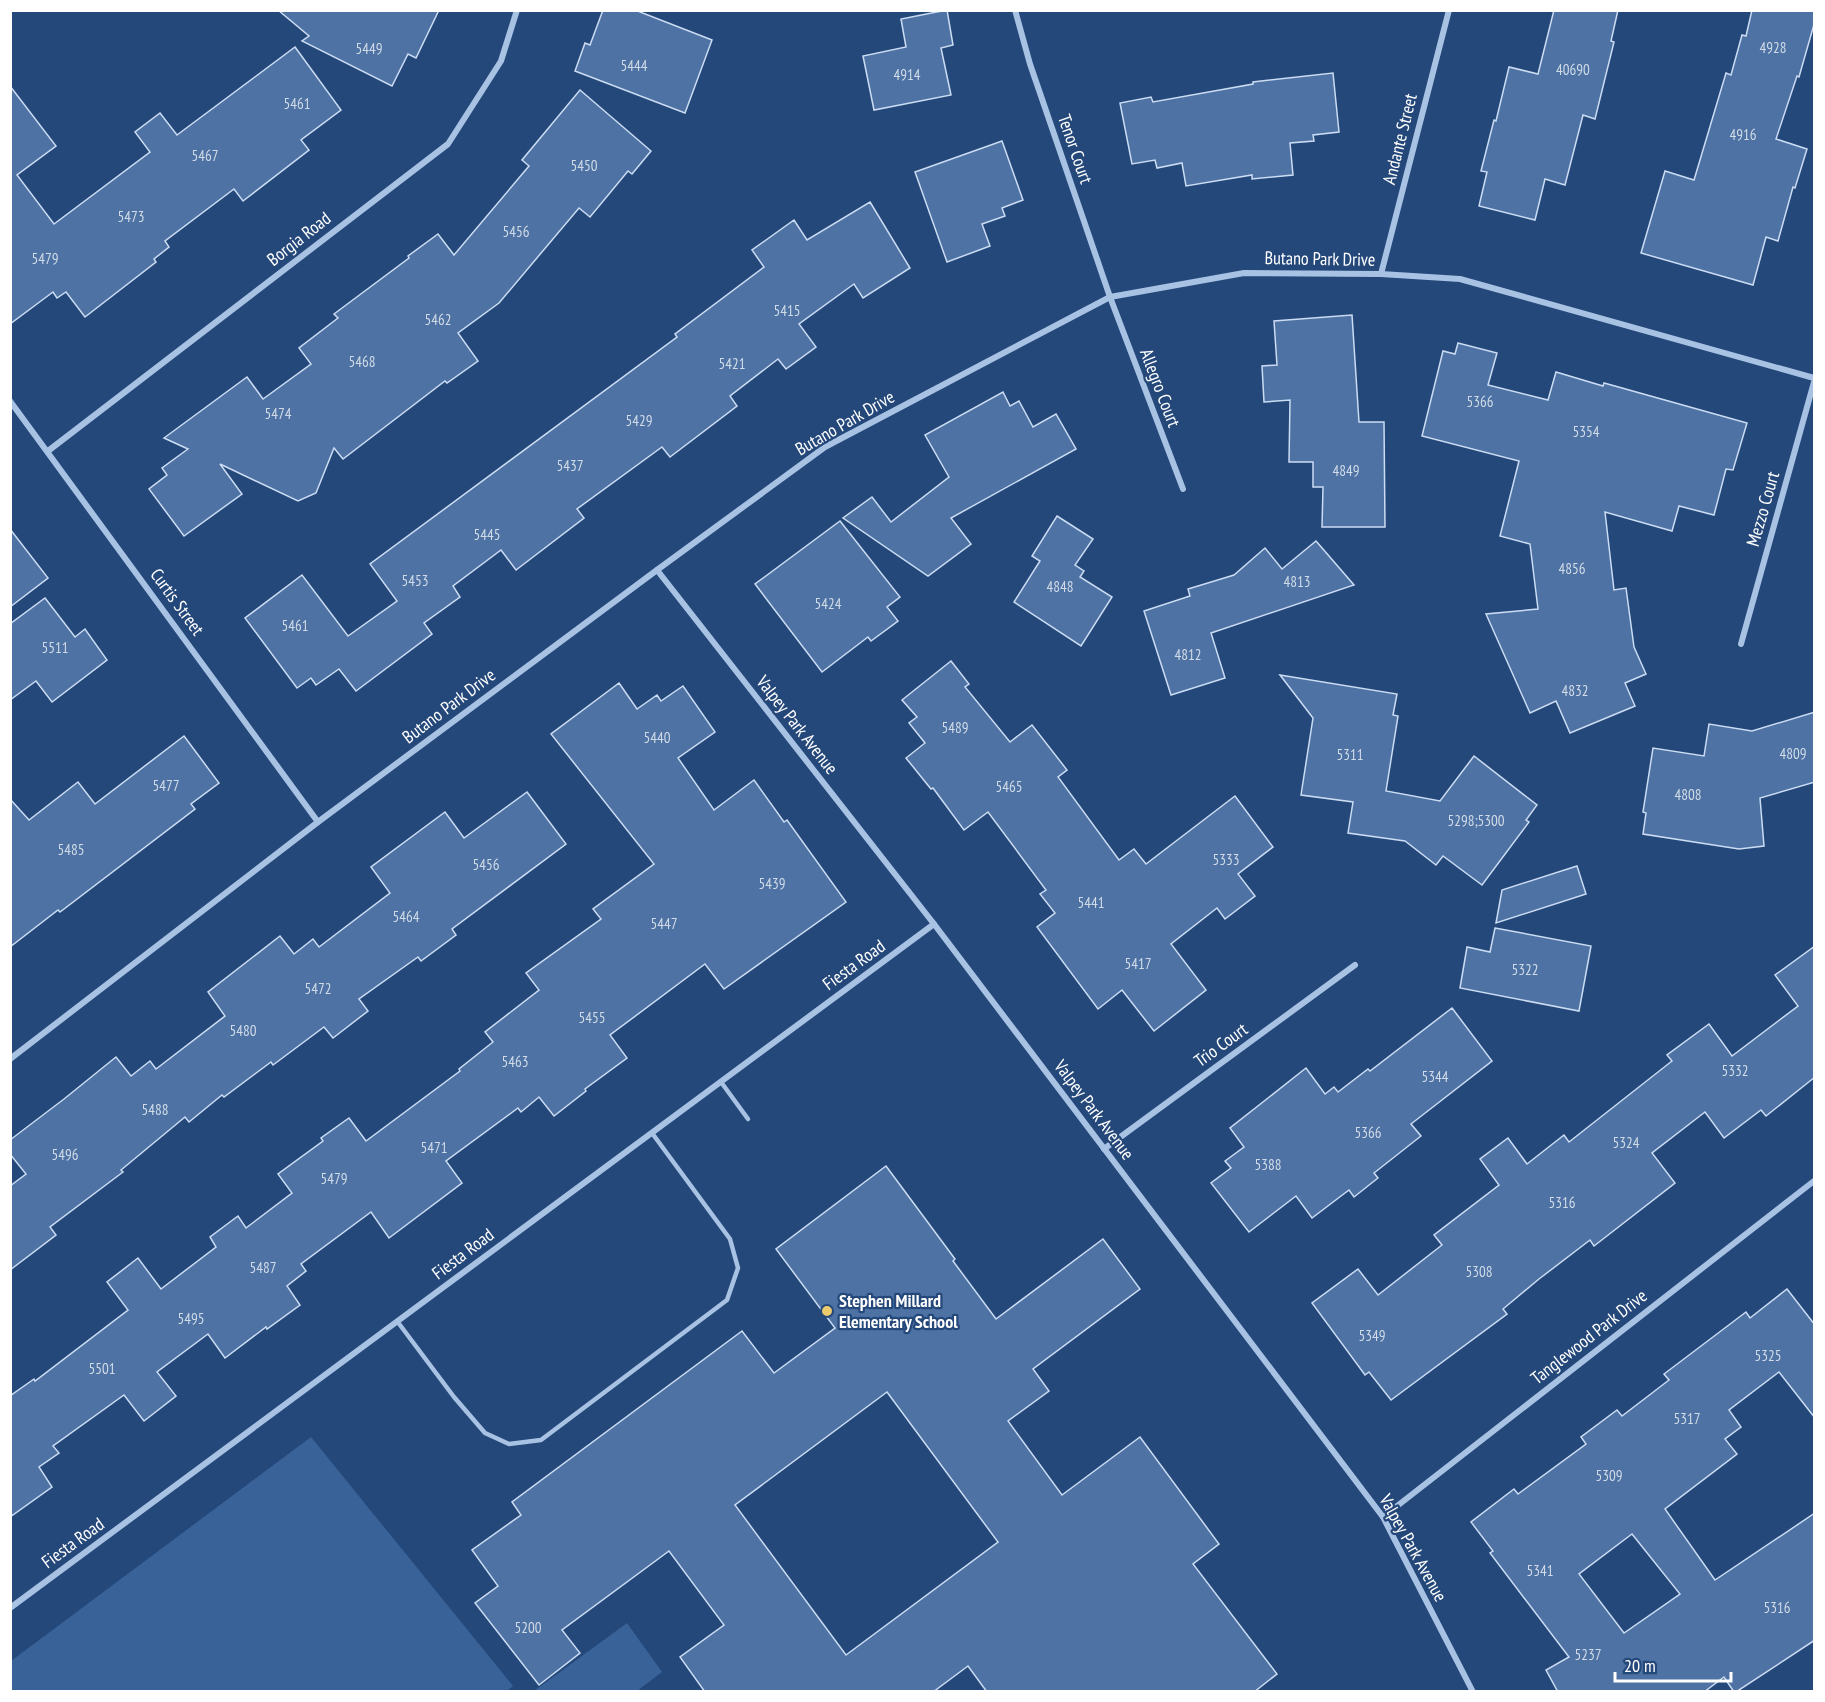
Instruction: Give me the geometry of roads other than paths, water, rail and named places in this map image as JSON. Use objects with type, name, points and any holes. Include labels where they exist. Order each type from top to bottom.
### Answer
[{"type":"street","name":"Borgia Road","points":[[48,451],[448,144],[501,61],[517,10]]},
{"type":"street","name":"Tenor Court","points":[[1015,10],[1030,64],[1110,297]]},
{"type":"street","name":"Andante Street","points":[[1381,274],[1449,10]]},
{"type":"street","name":"Butano Park Drive","points":[[10,1059],[318,822],[825,447],[1110,297],[1244,273],[1381,274],[1460,279],[1815,380]]},
{"type":"street","name":"Allegro Court","points":[[1110,297],[1183,489]]},
{"type":"street","name":"Mezzo Court","points":[[1741,644],[1815,380]]},
{"type":"street","name":"Curtis Street","points":[[10,401],[318,822]]},
{"type":"street","name":"Valpey Park Avenue","points":[[657,570],[934,924],[1383,1517],[1473,1692]]},
{"type":"street","name":"Fiesta Road","points":[[10,1608],[934,924]]},
{"type":"street","name":"Trio Court","points":[[1104,1149],[1355,965]]},
{"type":"street","name":"Tanglewood Park Drive","points":[[1383,1517],[1815,1181]]},
{"type":"lane","points":[[721,1082],[748,1119]]},
{"type":"lane","points":[[397,1322],[454,1397],[485,1433],[509,1444],[541,1440],[727,1300],[735,1279],[738,1268],[730,1239],[652,1133]]},
{"type":"place","name":"Stephen Millard Elementary School","points":[[827,1311]]}]
